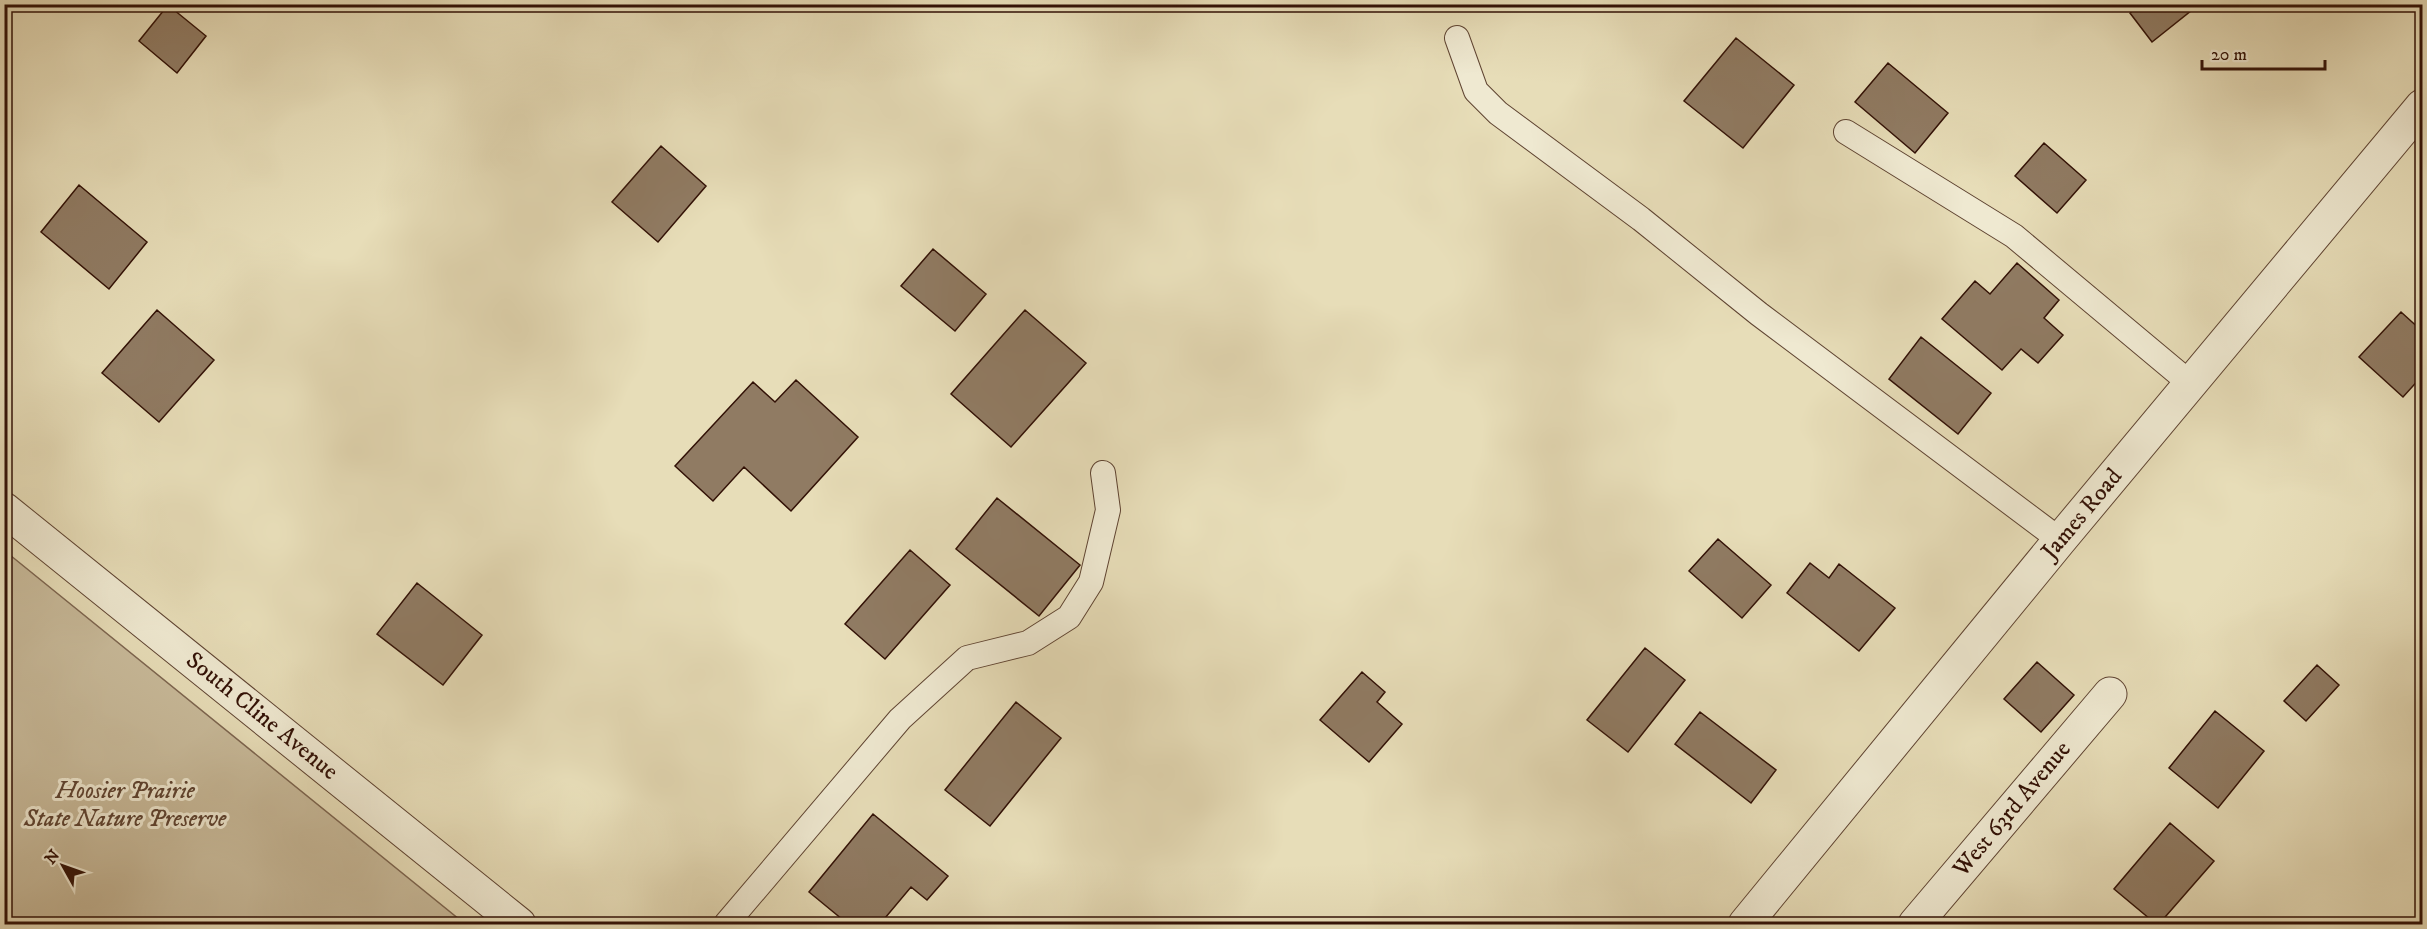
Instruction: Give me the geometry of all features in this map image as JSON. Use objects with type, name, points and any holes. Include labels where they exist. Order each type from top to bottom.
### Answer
[{"type":"street","name":"James Road","points":[[1745,924],[2060,540],[2422,106]]},
{"type":"street","name":"South Cline Avenue","points":[[4,509],[519,924]]},
{"type":"street","name":"West 63rd Avenue","points":[[1915,924],[2110,694]]},
{"type":"lane","points":[[1457,38],[1476,91],[1498,112],[1641,219],[1759,314],[2060,540]]},
{"type":"lane","points":[[1846,132],[2014,236],[2191,384]]},
{"type":"lane","points":[[726,924],[900,719],[967,658],[1028,643],[1068,617],[1091,582],[1108,510],[1103,473]]},
{"type":"green space","name":"Hoosier Prairie State Nature Preserve","points":[[5,551],[465,924],[5,924]]},
{"type":"building","points":[[2141,4],[2188,4],[2192,10],[2152,42],[2130,13]]},
{"type":"building","points":[[168,5],[206,36],[177,73],[139,41]]},
{"type":"building","points":[[1736,38],[1794,85],[1743,148],[1684,101]]},
{"type":"building","points":[[1888,63],[1948,113],[1915,153],[1855,102]]},
{"type":"building","points":[[2044,143],[2086,180],[2057,213],[2015,176]]},
{"type":"building","points":[[661,146],[706,186],[658,242],[612,202]]},
{"type":"building","points":[[79,185],[147,242],[109,289],[41,232]]},
{"type":"building","points":[[933,249],[986,294],[955,331],[901,286]]},
{"type":"building","points":[[2017,263],[2059,300],[2044,318],[2063,335],[2038,363],[2021,349],[2002,370],[1942,319],[1975,281],[1990,294]]},
{"type":"building","points":[[157,310],[214,360],[159,422],[102,373]]},
{"type":"building","points":[[1025,310],[1086,363],[1011,447],[951,394]]},
{"type":"building","points":[[2401,312],[2422,331],[2422,376],[2403,397],[2359,357]]},
{"type":"building","points":[[1921,337],[1991,393],[1958,434],[1889,379]]},
{"type":"building","points":[[796,380],[858,437],[791,511],[744,467],[713,501],[675,466],[753,382],[775,402]]},
{"type":"building","points":[[997,498],[1080,565],[1039,616],[956,549]]},
{"type":"building","points":[[1718,539],[1771,585],[1742,618],[1689,571]]},
{"type":"building","points":[[910,550],[950,585],[885,659],[845,624]]},
{"type":"building","points":[[1810,563],[1829,578],[1839,564],[1895,608],[1859,651],[1787,593]]},
{"type":"building","points":[[417,583],[482,635],[443,685],[377,634]]},
{"type":"building","points":[[1645,648],[1685,680],[1628,752],[1587,720]]},
{"type":"building","points":[[2037,662],[2074,695],[2041,732],[2004,699]]},
{"type":"building","points":[[2317,665],[2339,685],[2306,721],[2284,701]]},
{"type":"building","points":[[1362,672],[1385,692],[1377,702],[1402,724],[1369,762],[1320,720]]},
{"type":"building","points":[[1016,702],[1061,738],[990,826],[945,790]]},
{"type":"building","points":[[2215,711],[2264,751],[2218,808],[2169,768]]},
{"type":"building","points":[[1700,712],[1776,770],[1751,803],[1675,744]]},
{"type":"building","points":[[873,814],[948,876],[927,900],[911,887],[880,924],[848,924],[809,892]]},
{"type":"building","points":[[2170,823],[2214,861],[2159,924],[2156,924],[2114,889]]}]
